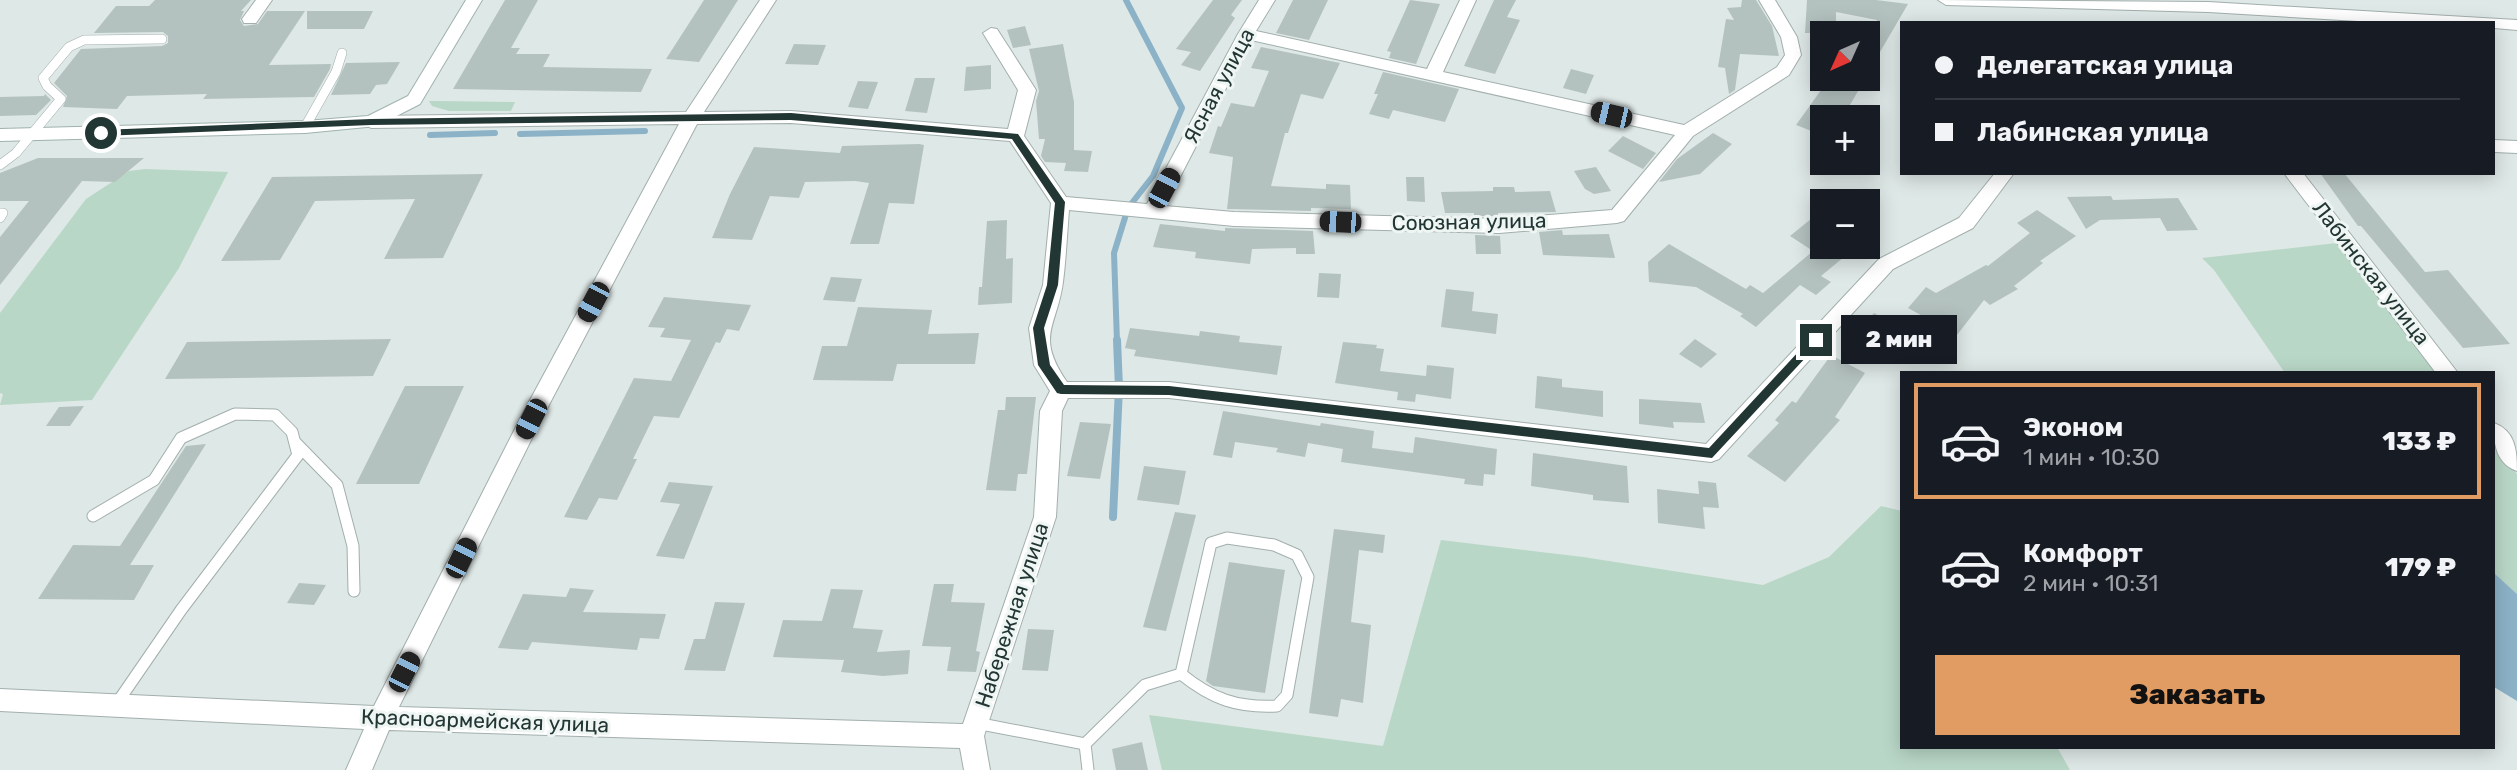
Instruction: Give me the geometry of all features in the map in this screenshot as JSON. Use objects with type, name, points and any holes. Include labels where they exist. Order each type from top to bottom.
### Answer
[{"type":"street","points":[[250,19],[264,0]]},
{"type":"street","points":[[371,122],[414,100],[474,0]]},
{"type":"street","points":[[359,770],[381,718],[531,419],[690,120],[768,0]]},
{"type":"street","name":"Ясная улица","points":[[1153,211],[1246,34],[1267,0]]},
{"type":"street","points":[[1433,75],[1468,0]]},
{"type":"street","name":"Союзная улица","points":[[1060,202],[1234,219],[1499,226],[1617,216],[1687,132],[1783,71],[1793,55],[1789,37],[1766,0]]},
{"type":"street","points":[[1946,0],[2208,3],[2342,19],[2412,21]]},
{"type":"street","points":[[2495,23],[2517,25]]},
{"type":"street","points":[[991,33],[1027,90],[1015,136],[1060,202],[1053,285],[1039,328],[1044,365],[1061,390],[1169,390],[1712,453],[1886,264],[1966,223],[2003,175]]},
{"type":"street","points":[[1246,34],[1687,132]]},
{"type":"street","points":[[0,135],[305,127],[371,122],[791,117],[1015,136]]},
{"type":"street","points":[[2495,146],[2517,147]]},
{"type":"street","name":"Лабинская улица","points":[[2295,175],[2446,371]]},
{"type":"street","name":"Набережная улица","points":[[977,770],[973,729],[1045,517],[1051,411],[1061,390]]},
{"type":"street","points":[[2495,433],[2517,462]]},
{"type":"street","name":"Красноармейская улица","points":[[0,700],[381,718],[973,729]]},
{"type":"lane","points":[[0,165],[16,153],[61,99],[47,86],[43,78],[69,47],[84,40],[162,39]]},
{"type":"lane","points":[[305,127],[335,72],[342,53]]},
{"type":"lane","points":[[93,516],[154,480],[181,438],[208,424],[235,414],[275,415],[292,432],[298,456],[194,591],[149,653],[116,706]]},
{"type":"lane","points":[[295,442],[337,485],[353,546],[354,591]]},
{"type":"lane","points":[[1227,538],[1274,545],[1297,555],[1308,577],[1287,695],[1277,706],[1247,709],[1208,697],[1181,674],[1211,543],[1227,538]]},
{"type":"lane","points":[[1085,744],[1145,685],[1181,674]]},
{"type":"lane","points":[[973,729],[1085,744]]},
{"type":"lane","points":[[1085,744],[1088,770]]},
{"type":"green space","points":[[429,101],[515,102],[511,111],[449,111],[432,106]]},
{"type":"green space","points":[[145,169],[228,172],[179,268],[92,400],[0,405],[3,394],[0,393],[0,313],[86,199],[129,171]]},
{"type":"green space","points":[[2337,243],[2436,371],[2284,371],[2214,270],[2202,258]]},
{"type":"green space","points":[[2495,446],[2517,474],[2517,594],[2495,574]]},
{"type":"green space","points":[[1881,506],[1900,511],[1900,749],[2058,749],[2070,770],[1162,770],[1149,715],[1383,746],[1441,540],[1583,557],[1763,585],[1829,557]]},
{"type":"water","points":[[2495,574],[2517,594],[2517,701],[2495,688]]},
{"type":"building","points":[[155,0],[251,0],[241,11],[244,11],[240,20],[244,26],[258,24],[267,11],[305,11],[269,65],[331,64],[330,69],[314,97],[203,99],[207,94],[127,96],[117,109],[63,107],[67,96],[54,83],[81,49],[162,46],[168,43],[168,36],[163,32],[94,33],[116,6],[149,6]]},
{"type":"building","points":[[505,0],[538,0],[511,48],[520,48],[516,54],[550,54],[543,67],[652,69],[641,92],[453,89]]},
{"type":"building","points":[[704,0],[738,0],[699,62],[666,59]]},
{"type":"building","points":[[1213,0],[1242,0],[1231,15],[1235,18],[1200,71],[1181,65],[1191,52],[1176,49]]},
{"type":"building","points":[[1293,0],[1328,0],[1309,40],[1276,33]]},
{"type":"building","points":[[1410,0],[1440,4],[1416,64],[1389,58],[1391,52],[1387,51]]},
{"type":"building","points":[[1494,0],[1516,0],[1507,17],[1520,20],[1495,74],[1464,66]]},
{"type":"building","points":[[1742,0],[1756,0],[1772,26],[1779,56],[1740,54],[1735,90],[1729,94],[1725,68],[1718,67],[1726,19],[1734,20],[1727,8],[1741,7]]},
{"type":"building","points":[[1807,0],[1876,0],[1908,4],[1880,52],[1880,21],[1877,20],[1836,12],[1836,21],[1810,21],[1810,33],[1805,33]]},
{"type":"building","points":[[307,11],[373,11],[364,29],[307,29]]},
{"type":"building","points":[[1025,26],[1031,45],[1013,48],[1007,30]]},
{"type":"building","points":[[794,44],[826,45],[818,65],[785,64]]},
{"type":"building","points":[[1063,44],[1074,102],[1074,150],[1092,151],[1088,172],[1064,171],[1066,163],[1045,162],[1041,156],[1045,139],[1039,139],[1036,101],[1039,91],[1029,49]]},
{"type":"building","points":[[1261,47],[1340,63],[1323,99],[1301,94],[1288,133],[1285,133],[1271,186],[1326,189],[1326,184],[1350,185],[1351,209],[1227,209],[1233,157],[1209,153],[1218,126],[1221,127],[1231,103],[1254,107],[1269,71],[1251,68]]},
{"type":"building","points":[[400,62],[387,84],[376,85],[370,94],[331,95],[346,63]]},
{"type":"building","points":[[991,65],[991,89],[964,91],[966,67]]},
{"type":"building","points":[[1571,69],[1594,75],[1586,94],[1563,88]]},
{"type":"building","points":[[1383,72],[1459,89],[1445,122],[1393,110],[1389,119],[1369,114],[1378,94],[1374,94]]},
{"type":"building","points":[[915,78],[935,78],[927,113],[905,111]]},
{"type":"building","points":[[858,81],[878,82],[868,109],[848,107]]},
{"type":"building","points":[[1820,91],[1858,91],[1850,105],[1810,105]]},
{"type":"building","points":[[45,94],[51,100],[36,115],[0,116],[0,97]]},
{"type":"building","points":[[1810,105],[1810,130],[1796,125]]},
{"type":"building","points":[[1713,133],[1732,144],[1700,174],[1659,182],[1677,159]]},
{"type":"building","points":[[1623,136],[1656,153],[1643,169],[1608,151]]},
{"type":"building","points":[[924,145],[914,204],[889,203],[879,244],[850,244],[869,183],[855,181],[805,182],[799,198],[770,196],[752,240],[712,238],[754,147],[840,153],[842,146]]},
{"type":"building","points":[[38,158],[144,158],[115,182],[82,181],[0,285],[0,237],[29,201],[0,201],[0,173]]},
{"type":"building","points":[[1596,167],[1611,191],[1594,194],[1585,189],[1574,171]]},
{"type":"building","points":[[483,174],[443,258],[384,259],[415,199],[315,201],[280,260],[221,261],[272,177]]},
{"type":"building","points":[[2321,175],[2346,175],[2425,272],[2448,270],[2510,344],[2463,348],[2361,226],[2358,226]]},
{"type":"building","points":[[1406,177],[1424,177],[1425,202],[1407,201]]},
{"type":"building","points":[[1493,187],[1514,187],[1515,192],[1550,191],[1556,212],[1498,213],[1498,216],[1445,213],[1441,192],[1493,191]]},
{"type":"building","points":[[2111,196],[2113,200],[2178,198],[2198,230],[2167,231],[2160,218],[2100,220],[2086,229],[2067,197]]},
{"type":"building","points":[[2037,210],[2076,236],[2040,261],[2043,263],[2014,286],[2018,289],[1990,305],[1984,300],[1957,335],[1908,308],[1926,287],[1936,293],[1988,266],[2030,233],[2017,223]]},
{"type":"building","points":[[1007,220],[1006,259],[1013,258],[1012,303],[978,305],[987,221]]},
{"type":"building","points":[[1810,220],[1810,249],[1790,236]]},
{"type":"building","points":[[1160,224],[1225,231],[1225,228],[1313,231],[1315,254],[1296,254],[1296,248],[1252,249],[1250,264],[1195,258],[1196,252],[1153,247]]},
{"type":"building","points":[[1562,230],[1563,235],[1609,234],[1615,258],[1543,255],[1539,232]]},
{"type":"building","points":[[1475,235],[1500,236],[1501,254],[1476,254]]},
{"type":"building","points":[[1669,244],[1746,289],[1750,285],[1763,293],[1810,254],[1810,259],[1842,259],[1821,276],[1831,282],[1816,295],[1800,285],[1756,327],[1740,316],[1743,314],[1696,287],[1649,282],[1648,262]]},
{"type":"building","points":[[1319,273],[1341,274],[1339,298],[1317,297]]},
{"type":"building","points":[[831,277],[862,279],[855,302],[823,300]]},
{"type":"building","points":[[1446,289],[1474,292],[1472,311],[1498,314],[1496,334],[1441,327]]},
{"type":"building","points":[[664,297],[751,305],[739,331],[727,329],[720,343],[716,342],[679,418],[654,416],[617,500],[599,498],[587,520],[564,517],[634,378],[671,381],[691,340],[660,337],[665,328],[648,327]]},
{"type":"building","points":[[858,307],[932,310],[928,334],[979,333],[975,364],[897,364],[893,381],[813,380],[822,346],[847,346]]},
{"type":"building","points":[[1874,313],[1910,333],[1896,348],[1860,328]]},
{"type":"building","points":[[1130,328],[1199,336],[1200,331],[1240,336],[1239,342],[1282,346],[1277,375],[1134,356],[1136,350],[1125,348]]},
{"type":"building","points":[[391,339],[373,376],[165,379],[187,342]]},
{"type":"building","points":[[1695,339],[1717,354],[1701,368],[1679,354]]},
{"type":"building","points":[[1343,342],[1377,345],[1376,348],[1384,349],[1380,371],[1426,376],[1427,365],[1454,368],[1451,399],[1416,394],[1415,402],[1397,400],[1398,392],[1335,383]]},
{"type":"building","points":[[1831,355],[1865,373],[1835,417],[1840,420],[1785,482],[1747,456],[1779,423],[1775,420],[1792,401],[1796,403]]},
{"type":"building","points":[[1537,376],[1562,379],[1562,387],[1603,391],[1603,417],[1535,408]]},
{"type":"building","points":[[405,386],[464,386],[419,484],[356,484]]},
{"type":"building","points":[[1006,397],[1036,397],[1027,474],[1018,474],[1016,491],[986,490],[998,410],[1005,410]]},
{"type":"building","points":[[1639,399],[1701,403],[1705,423],[1673,422],[1674,428],[1639,424]]},
{"type":"building","points":[[84,406],[70,426],[46,426],[59,407]]},
{"type":"building","points":[[1223,411],[1320,426],[1321,423],[1374,431],[1372,448],[1413,453],[1415,437],[1497,449],[1495,475],[1484,474],[1483,486],[1464,484],[1465,479],[1341,462],[1343,449],[1308,443],[1305,457],[1276,452],[1278,448],[1235,442],[1232,458],[1213,455]]},
{"type":"building","points":[[1080,422],[1111,424],[1100,479],[1067,476]]},
{"type":"building","points":[[206,444],[130,565],[154,565],[134,600],[38,599],[73,545],[120,546],[186,446]]},
{"type":"building","points":[[1533,453],[1627,466],[1629,503],[1593,500],[1593,495],[1531,486]]},
{"type":"building","points":[[1144,466],[1186,471],[1179,505],[1137,500]]},
{"type":"building","points":[[1698,481],[1716,483],[1719,508],[1703,507],[1705,529],[1658,523],[1657,489],[1699,494]]},
{"type":"building","points":[[669,482],[713,486],[684,559],[656,556],[680,504],[660,502]]},
{"type":"building","points":[[1175,512],[1196,515],[1166,631],[1143,627]]},
{"type":"building","points":[[1334,529],[1385,535],[1383,553],[1359,550],[1351,622],[1371,625],[1363,703],[1341,699],[1338,717],[1309,713]]},
{"type":"building","points":[[1229,562],[1285,570],[1265,693],[1213,686],[1206,681]]},
{"type":"building","points":[[299,583],[326,585],[314,605],[287,603]]},
{"type":"building","points":[[934,584],[954,584],[951,602],[985,603],[976,651],[980,652],[976,672],[947,671],[951,647],[922,646]]},
{"type":"building","points":[[570,588],[594,590],[583,612],[666,614],[659,639],[640,638],[637,650],[532,642],[528,650],[498,648],[523,594],[566,597]]},
{"type":"building","points":[[831,589],[863,590],[853,628],[883,630],[877,652],[910,650],[908,674],[883,676],[841,672],[844,660],[773,657],[783,620],[822,621]]},
{"type":"building","points":[[715,602],[745,603],[725,671],[684,670],[694,639],[705,639]]},
{"type":"building","points":[[1028,629],[1054,630],[1048,671],[1022,670]]},
{"type":"building","points":[[1142,742],[1148,770],[1116,770],[1112,749]]},
{"type":"waterway","points":[[1117,342],[1114,253],[1128,208],[1153,176],[1182,108],[1126,0]]},
{"type":"waterway","points":[[520,134],[645,131]]},
{"type":"waterway","points":[[430,135],[495,133]]},
{"type":"waterway","points":[[1113,517],[1119,388],[1117,340]]},
{"type":"route","points":[[101,133],[305,127],[371,122],[791,117],[1015,136],[1060,202],[1053,285],[1039,328],[1044,365],[1061,390],[1169,390],[1712,453],[1816,340]]}]
